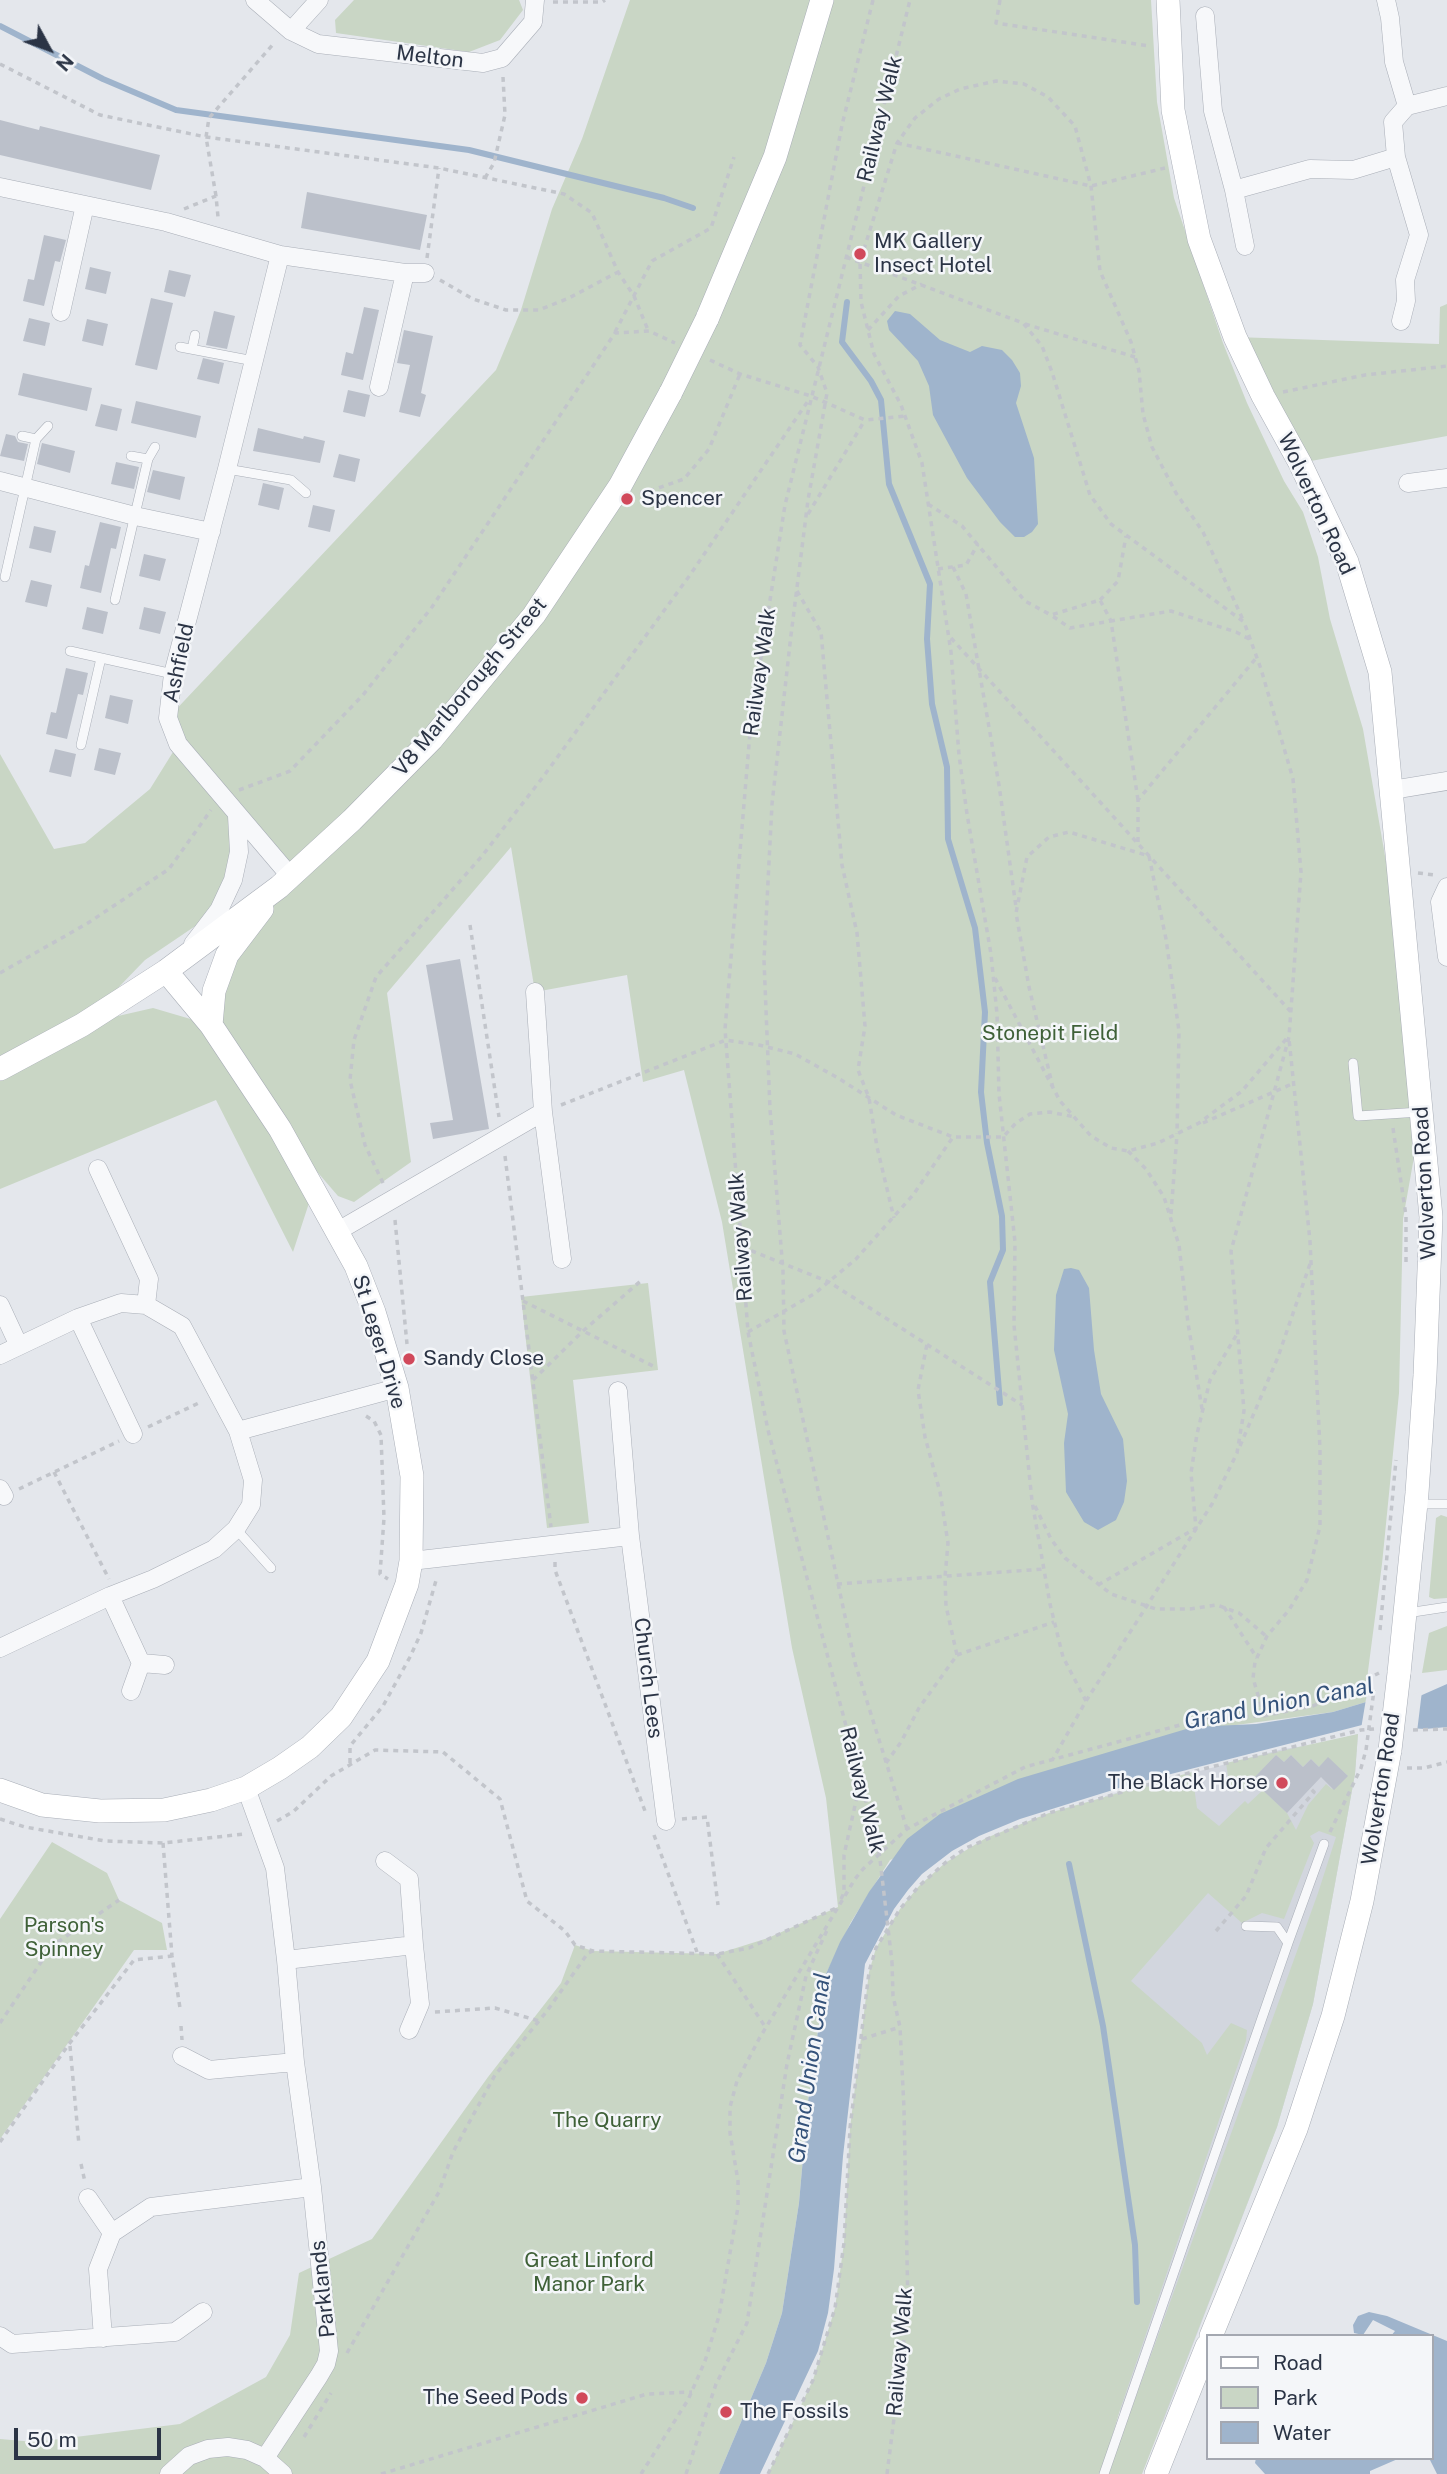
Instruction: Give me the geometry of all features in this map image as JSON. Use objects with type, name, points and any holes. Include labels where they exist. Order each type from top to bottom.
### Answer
[{"type":"street","name":"Melton","points":[[255,0],[291,31],[318,44],[482,64],[502,58]]},
{"type":"street","points":[[291,31],[319,0]]},
{"type":"street","name":"V8 Marlborough Street","points":[[0,1069],[82,1025],[174,965],[285,882],[352,820],[432,739],[534,615],[620,486],[707,319],[775,157],[822,0]]},
{"type":"street","name":"Wolverton Road","points":[[1168,0],[1173,110],[1199,239],[1235,337],[1347,562],[1380,673],[1422,1112],[1439,1216],[1406,1613],[1387,1674],[1389,1759],[1362,1901],[1333,2016],[1296,2129],[1212,2334]]},
{"type":"street","points":[[1386,0],[1391,18],[1394,62],[1407,106]]},
{"type":"street","points":[[502,58],[533,22],[536,1]]},
{"type":"street","points":[[1205,16],[1213,111],[1234,190],[1245,246]]},
{"type":"street","points":[[1401,321],[1406,301],[1405,280],[1419,235],[1396,157],[1393,122],[1407,106],[1447,96]]},
{"type":"street","points":[[1234,190],[1310,169],[1353,170],[1396,157]]},
{"type":"street","points":[[0,187],[166,222],[280,254],[405,273],[425,273]]},
{"type":"street","points":[[61,312],[85,205]]},
{"type":"street","name":"Ashfield","points":[[280,254],[173,674],[168,718],[178,744],[237,816],[285,882]]},
{"type":"street","points":[[379,387],[405,273]]},
{"type":"street","points":[[1408,482],[1447,478]]},
{"type":"street","points":[[0,481],[135,516],[211,532]]},
{"type":"street","points":[[1392,790],[1447,781]]},
{"type":"street","points":[[174,965],[219,910],[233,880],[239,852],[237,816]]},
{"type":"street","points":[[1441,881],[1440,902],[1447,957]]},
{"type":"street","points":[[211,1025],[214,991],[227,955],[285,882]]},
{"type":"street","name":"St Leger Drive","points":[[0,1790],[42,1805],[100,1811],[164,1810],[211,1800],[246,1788],[300,1754],[341,1717],[378,1661],[407,1584],[411,1561],[412,1476],[397,1388],[374,1312],[356,1266],[280,1129],[174,965]]},
{"type":"street","points":[[535,992],[543,1112],[562,1259]]},
{"type":"street","points":[[338,1231],[543,1112]]},
{"type":"street","points":[[98,1169],[149,1279],[146,1305]]},
{"type":"street","points":[[0,1355],[78,1318],[121,1303],[146,1305],[182,1326],[238,1431],[253,1480],[251,1505],[236,1529],[214,1549],[0,1648]]},
{"type":"street","points":[[0,1305],[19,1346]]},
{"type":"street","points":[[78,1318],[133,1434]]},
{"type":"street","points":[[238,1431],[397,1388]]},
{"type":"street","name":"Church Lees","points":[[618,1391],[657,1822]]},
{"type":"street","points":[[411,1561],[630,1536]]},
{"type":"street","points":[[113,1595],[141,1663],[131,1691]]},
{"type":"street","points":[[141,1663],[165,1665]]},
{"type":"street","name":"Parklands","points":[[246,1788],[275,1868],[329,2351],[320,2376],[265,2458]]},
{"type":"street","points":[[385,1861],[409,1879],[420,2004],[412,2022]]},
{"type":"street","points":[[286,1960],[414,1945]]},
{"type":"street","points":[[182,2056],[209,2070],[295,2062]]},
{"type":"street","points":[[103,2338],[98,2269],[113,2233],[151,2207],[312,2187]]},
{"type":"street","points":[[88,2198],[113,2233]]},
{"type":"street","points":[[0,2336],[12,2344],[175,2332],[203,2312]]},
{"type":"street","points":[[1156,2474],[1206,2349]]},
{"type":"street","points":[[169,2474],[190,2456],[208,2449],[237,2448],[265,2458],[283,2474]]},
{"type":"lane","points":[[192,349],[195,335]]},
{"type":"lane","points":[[180,347],[254,361]]},
{"type":"lane","points":[[5,576],[36,439],[48,426]]},
{"type":"lane","points":[[22,436],[36,439]]},
{"type":"lane","points":[[115,600],[148,459],[155,447]]},
{"type":"lane","points":[[131,456],[148,459]]},
{"type":"lane","points":[[227,469],[290,480],[306,493]]},
{"type":"lane","points":[[70,650],[173,674]]},
{"type":"lane","points":[[81,745],[101,658]]},
{"type":"lane","points":[[1353,1063],[1358,1116],[1422,1112]]},
{"type":"lane","points":[[1416,1504],[1447,1504]]},
{"type":"lane","points":[[236,1529],[271,1568]]},
{"type":"lane","points":[[1406,1613],[1447,1607]]},
{"type":"lane","points":[[1104,2474],[1324,1843]]},
{"type":"lane","points":[[1246,1926],[1278,1927],[1289,1943]]},
{"type":"path","points":[[536,1],[604,0]]},
{"type":"path","points":[[873,0],[842,125],[800,345],[818,367],[828,393],[796,589],[772,804],[764,960],[784,1331],[855,1663],[907,1829]]},
{"type":"path","name":"Railway Walk","points":[[887,2474],[908,2308],[900,2027],[893,1996],[880,1850],[768,1430],[748,1332],[724,1029],[751,721],[785,505],[910,0]]},
{"type":"path","points":[[1000,0],[996,23],[1169,48]]},
{"type":"path","points":[[216,196],[206,137],[208,118],[276,41],[291,31]]},
{"type":"path","points":[[485,178],[494,163],[505,115],[502,58]]},
{"type":"path","points":[[0,64],[100,115],[206,137],[439,168],[564,194],[592,213],[618,272],[634,296],[649,331]]},
{"type":"path","points":[[1086,1701],[1063,1657],[1032,1501],[1014,1325],[1015,1242],[999,1094],[993,975],[967,814],[949,636],[922,463],[905,416],[874,354],[861,302],[860,262],[897,143],[915,118],[939,99],[960,89],[996,81],[1024,84],[1048,97],[1075,126],[1091,186],[1100,271],[1131,342],[1143,414],[1152,447],[1176,493],[1203,532],[1244,622],[1293,779],[1301,872],[1289,1037],[1231,1251],[1244,1411],[1237,1452]]},
{"type":"path","points":[[897,143],[1091,186],[1183,164]]},
{"type":"path","points":[[0,973],[88,923],[169,869],[221,796],[290,771],[363,695],[432,607],[615,333],[652,261],[711,228],[734,157]]},
{"type":"path","points":[[439,168],[425,273],[473,299],[506,310],[539,310],[569,298],[618,272]]},
{"type":"path","points":[[846,257],[1023,323],[1135,357]]},
{"type":"path","points":[[868,330],[900,296],[922,284]]},
{"type":"path","points":[[1023,323],[1042,346],[1090,495],[1111,524],[1244,622]]},
{"type":"path","points":[[615,333],[649,331],[684,348]]},
{"type":"path","points":[[707,358],[740,374],[811,396],[865,420],[905,416]]},
{"type":"path","points":[[1263,396],[1364,375],[1447,366]]},
{"type":"path","points":[[620,486],[644,493],[684,479],[709,449],[740,374]]},
{"type":"path","points":[[408,1348],[397,1224],[386,1202],[382,1178],[365,1145],[349,1080],[354,1040],[376,977],[482,856],[543,777],[690,575],[811,396]]},
{"type":"path","points":[[806,517],[865,420]]},
{"type":"path","points":[[928,504],[962,526],[1025,601],[1070,628],[1171,611],[1237,632],[1251,640]]},
{"type":"path","points":[[1051,615],[1100,600],[1118,581],[1126,536]]},
{"type":"path","points":[[938,569],[966,565],[978,544]]},
{"type":"path","points":[[953,567],[966,594],[999,785],[1029,988],[1053,1088]]},
{"type":"path","points":[[796,589],[821,632],[842,865],[857,933],[864,1012],[865,1026],[858,1070],[869,1098],[877,1147],[894,1218]]},
{"type":"path","points":[[1100,600],[1111,621],[1138,800],[1139,845]]},
{"type":"path","points":[[949,636],[1291,1012]]},
{"type":"path","points":[[1138,800],[1257,657]]},
{"type":"path","points":[[1016,913],[1027,857],[1049,837],[1069,832],[1149,856]]},
{"type":"path","points":[[1149,856],[1166,939],[1179,1031],[1177,1134],[1171,1219]]},
{"type":"path","points":[[1399,873],[1413,872],[1441,881]]},
{"type":"path","points":[[470,925],[502,1136],[555,1570],[657,1822],[697,1952]]},
{"type":"path","points":[[993,975],[1060,1101],[1091,1136],[1111,1148],[1128,1151],[1158,1143],[1199,1123],[1242,1091],[1289,1037]]},
{"type":"path","points":[[1264,1716],[1253,1678],[1257,1658],[1267,1636],[1289,1610],[1307,1580],[1320,1526],[1320,1449],[1311,1259],[1289,1037]]},
{"type":"path","points":[[543,1112],[726,1040],[795,1054],[896,1115],[953,1137],[1003,1137],[1016,1123],[1030,1114],[1050,1112],[1075,1117]]},
{"type":"path","points":[[1177,1134],[1294,1083]]},
{"type":"path","points":[[1391,1113],[1406,1216],[1406,1269]]},
{"type":"path","points":[[748,1332],[814,1294],[856,1259],[913,1195],[953,1137]]},
{"type":"path","points":[[1128,1151],[1146,1169],[1164,1197],[1179,1245],[1188,1323],[1203,1410]]},
{"type":"path","points":[[741,1247],[829,1282],[1022,1405]]},
{"type":"path","points":[[1053,1759],[1086,1701],[1212,1504],[1278,1357],[1311,1259]]},
{"type":"path","points":[[533,1380],[583,1331],[643,1279]]},
{"type":"path","points":[[523,1301],[653,1366]]},
{"type":"path","points":[[1196,1528],[1191,1473],[1203,1410],[1210,1381],[1238,1332]]},
{"type":"path","points":[[927,1344],[918,1390],[925,1437],[940,1492],[948,1543],[946,1606],[957,1655]]},
{"type":"path","points":[[2,1493],[54,1472],[219,1393]]},
{"type":"path","points":[[344,1401],[374,1421],[381,1435],[384,1518],[380,1574],[387,1579],[407,1584],[435,1587]]},
{"type":"path","points":[[1380,1633],[1396,1457]]},
{"type":"path","points":[[54,1472],[104,1565],[113,1595]]},
{"type":"path","points":[[1032,1501],[1051,1539],[1065,1558],[1111,1594],[1156,1609],[1189,1609],[1217,1605],[1239,1613],[1267,1636]]},
{"type":"path","points":[[1098,1585],[1196,1528]]},
{"type":"path","points":[[837,1584],[1044,1569]]},
{"type":"path","points":[[1224,1607],[1257,1658]]},
{"type":"path","points":[[886,1763],[919,1708],[957,1655],[1054,1622]]},
{"type":"path","points":[[641,2474],[692,2392],[719,2316],[738,2207],[738,2181],[730,2133],[730,2107],[737,2081],[766,2028],[863,1869],[907,1829],[1025,1767],[1206,1718],[1264,1716],[1313,1706],[1387,1674]]},
{"type":"path","points":[[1324,1843],[1361,1768],[1387,1674]]},
{"type":"path","points":[[768,2474],[813,2381],[835,2308],[844,2243],[850,2128],[869,1972],[876,1948],[900,1909],[919,1886],[966,1848],[1049,1813],[1203,1769],[1361,1730]]},
{"type":"path","points":[[0,1819],[25,1827],[105,1841],[163,1843],[245,1834],[263,1829],[294,1811],[331,1776],[375,1750],[443,1752],[500,1799],[527,1901],[565,1931],[575,1945],[593,1951],[718,1954],[749,1948],[838,1907]]},
{"type":"path","points":[[1389,1759],[1424,1768],[1447,1762]]},
{"type":"path","points":[[686,2474],[716,2384],[747,2323],[787,2064],[806,1976],[844,1893],[844,1855],[860,1781]]},
{"type":"path","points":[[1216,1931],[1246,1896],[1266,1848],[1314,1792],[1310,1788]]},
{"type":"path","points":[[657,1822],[707,1817],[718,1905]]},
{"type":"path","points":[[163,1843],[172,1956],[180,2008]]},
{"type":"path","points":[[0,2023],[52,1946],[119,1900]]},
{"type":"path","points":[[346,2355],[439,2192],[453,2152],[495,2076],[593,1951]]},
{"type":"path","points":[[718,1954],[766,2028]]},
{"type":"path","points":[[0,2142],[69,2043],[134,1960],[172,1956]]},
{"type":"path","points":[[412,2022],[495,2008],[540,2021]]},
{"type":"path","points":[[862,2039],[900,2027]]},
{"type":"path","points":[[69,2043],[79,2145]]},
{"type":"path","points":[[381,2474],[647,2394],[692,2392]]},
{"type":"shaded area","points":[[1358,1734],[1355,1774],[1313,2004],[1277,2127],[1163,2422],[1120,2413],[1079,2041],[1105,1796],[1283,1749],[1319,1744]]},
{"type":"green space","points":[[354,0],[519,0],[523,10],[500,40],[469,52],[336,33],[335,20]]},
{"type":"green space","points":[[630,0],[1151,0],[1157,102],[1174,198],[1223,343],[1247,403],[1284,481],[1303,512],[1318,557],[1330,619],[1363,729],[1389,879],[1422,1112],[1403,1219],[1399,1393],[1366,1702],[1333,1712],[1236,1725],[890,1860],[851,1922],[826,1974],[808,2102],[799,2203],[782,2313],[766,2363],[719,2474],[0,2474],[0,2439],[35,2442],[180,2424],[266,2377],[290,2335],[299,2273],[372,2239],[488,2077],[561,1983],[575,1945],[593,1951],[717,1954],[768,1938],[838,1907],[826,1798],[792,1648],[722,1222],[684,1070],[643,1082],[627,975],[535,992],[511,847],[387,993],[411,1162],[354,1202],[338,1196],[282,1131],[309,1203],[293,1252],[216,1100],[0,1189],[0,754],[54,849],[85,843],[150,789],[178,744],[168,718],[496,370],[521,310],[552,209],[582,139]],"holes":[[[238,817],[291,877],[214,991],[211,1025],[153,1008],[83,1024],[145,960],[219,910]]]},
{"type":"green space","points":[[1447,304],[1447,436],[1300,463],[1235,337],[1439,344],[1440,307]]},
{"type":"green space","points":[[648,1283],[658,1370],[573,1380],[589,1523],[547,1528],[521,1297]]},
{"type":"green space","points":[[1441,1515],[1447,1517],[1447,1598],[1434,1599],[1429,1597],[1436,1518]]},
{"type":"green space","points":[[1447,1626],[1447,1670],[1422,1673],[1429,1633]]},
{"type":"green space","points":[[1358,1734],[1355,1774],[1313,2004],[1277,2127],[1142,2474],[1108,2474],[1318,1893],[1336,1837],[1319,1831],[1310,1836],[1314,1843],[1284,1919],[1262,1913],[1242,1923],[1208,1893],[1131,1981],[1202,2043],[1207,2055],[1231,2023],[1247,2030],[1246,2041],[1120,2410],[1101,2474],[768,2474],[813,2380],[835,2308],[844,2243],[850,2128],[869,1972],[876,1948],[900,1909],[919,1886],[945,1863],[986,1838],[1049,1813],[1192,1772],[1197,1808],[1219,1826],[1245,1801],[1248,1804],[1263,1790],[1287,1813],[1296,1830],[1308,1805],[1326,1784],[1332,1789],[1347,1775],[1328,1758],[1319,1767],[1311,1759],[1303,1767],[1291,1755],[1284,1762],[1276,1755],[1240,1793],[1229,1783],[1226,1763]]},
{"type":"green space","name":"Parson's Spinney","points":[[52,1842],[107,1873],[119,1900],[162,1923],[167,1950],[134,1950],[0,2139],[0,1919]]},
{"type":"water","points":[[895,311],[910,314],[940,340],[970,352],[982,346],[1002,350],[1020,373],[1021,386],[1016,403],[1034,458],[1038,524],[1024,537],[1015,537],[1000,522],[967,478],[933,415],[929,386],[918,361],[889,330],[887,321]]},
{"type":"water","points":[[1064,1269],[1079,1270],[1089,1288],[1101,1394],[1123,1439],[1127,1481],[1124,1502],[1116,1520],[1098,1530],[1084,1522],[1066,1492],[1064,1443],[1068,1414],[1054,1350],[1056,1295]]},
{"type":"water","points":[[1447,1684],[1447,1727],[1425,1729],[1362,1725],[1132,1784],[1020,1819],[979,1836],[952,1851],[922,1874],[894,1909],[865,1964],[843,2156],[834,2269],[828,2313],[818,2351],[760,2474],[719,2474],[766,2363],[782,2313],[799,2203],[808,2102],[826,1974],[840,1942],[869,1892],[907,1839],[940,1814],[1018,1779],[1193,1727],[1256,1724],[1333,1712],[1366,1702],[1413,1699]]},
{"type":"water","points":[[1369,2312],[1387,2316],[1430,2334],[1393,2334],[1395,2331],[1373,2320],[1364,2334],[1354,2333],[1353,2325],[1358,2316]]},
{"type":"water","points":[[1433,2335],[1447,2341],[1447,2474],[1437,2474],[1430,2460],[1433,2460]]},
{"type":"water","points":[[1256,2460],[1395,2460],[1370,2471],[1370,2474],[1265,2474],[1255,2463]]},
{"type":"pier","points":[[1422,1691],[1417,1732],[1361,1729],[1366,1699],[1412,1695]]},
{"type":"building","points":[[0,120],[39,130],[40,126],[160,155],[151,190],[0,155]]},
{"type":"building","points":[[307,192],[427,215],[420,250],[301,228]]},
{"type":"building","points":[[44,235],[66,240],[60,262],[55,261],[44,306],[23,301],[28,279],[34,280]]},
{"type":"building","points":[[90,267],[111,272],[106,294],[85,289]]},
{"type":"building","points":[[169,270],[191,275],[185,297],[164,292]]},
{"type":"building","points":[[151,298],[173,303],[157,370],[135,365]]},
{"type":"building","points":[[364,307],[379,310],[363,380],[341,375],[346,352],[353,354]]},
{"type":"building","points":[[214,311],[235,316],[227,349],[206,345]]},
{"type":"building","points":[[29,318],[50,323],[45,346],[23,341]]},
{"type":"building","points":[[87,319],[108,324],[103,346],[82,341]]},
{"type":"building","points":[[404,330],[433,336],[421,393],[426,395],[420,417],[399,412],[410,365],[397,363]]},
{"type":"building","points":[[203,358],[224,363],[219,384],[197,379]]},
{"type":"building","points":[[23,373],[92,388],[87,411],[18,395]]},
{"type":"building","points":[[348,390],[370,395],[365,417],[343,412]]},
{"type":"building","points":[[136,401],[201,416],[196,438],[131,423]]},
{"type":"building","points":[[101,404],[122,409],[117,431],[95,426]]},
{"type":"building","points":[[258,428],[303,439],[304,436],[325,441],[320,463],[253,451]]},
{"type":"building","points":[[6,434],[15,436],[18,442],[28,444],[24,461],[0,456]]},
{"type":"building","points":[[42,443],[75,451],[70,473],[37,464]]},
{"type":"building","points":[[339,454],[360,459],[355,482],[333,477]]},
{"type":"building","points":[[116,462],[139,467],[134,489],[111,484]]},
{"type":"building","points":[[153,470],[185,477],[180,500],[147,492]]},
{"type":"building","points":[[263,483],[284,488],[279,510],[258,505]]},
{"type":"building","points":[[313,505],[335,510],[330,532],[308,527]]},
{"type":"building","points":[[100,522],[121,527],[116,549],[111,548],[101,593],[80,588],[85,565],[89,566]]},
{"type":"building","points":[[34,526],[56,531],[51,553],[29,548]]},
{"type":"building","points":[[144,554],[166,559],[160,581],[139,576]]},
{"type":"building","points":[[31,580],[52,585],[47,607],[25,602]]},
{"type":"building","points":[[87,607],[108,612],[103,634],[82,629]]},
{"type":"building","points":[[144,607],[166,612],[160,634],[139,629]]},
{"type":"building","points":[[66,668],[88,673],[83,695],[78,694],[67,739],[46,734],[51,712],[56,713]]},
{"type":"building","points":[[110,695],[133,700],[128,724],[105,718]]},
{"type":"building","points":[[99,748],[121,753],[115,775],[94,770]]},
{"type":"building","points":[[55,749],[76,754],[71,777],[49,772]]},
{"type":"building","points":[[460,959],[489,1129],[433,1139],[430,1123],[453,1120],[426,965]]},
{"type":"building","name":"The Black Horse","points":[[1276,1755],[1284,1762],[1291,1755],[1303,1767],[1311,1759],[1319,1767],[1328,1757],[1348,1776],[1334,1790],[1321,1777],[1287,1813],[1252,1780]]},
{"type":"waterway","points":[[0,26],[103,79],[176,110],[469,150],[664,198],[693,208]]},
{"type":"waterway","points":[[847,302],[842,342],[871,381],[881,400],[889,484],[930,584],[927,639],[932,704],[947,767],[948,839],[975,928],[985,1012],[981,1092],[987,1143],[1002,1216],[1003,1250],[990,1282],[1000,1403]]},
{"type":"waterway","points":[[1069,1864],[1103,2026],[1135,2245],[1137,2302]]},
{"type":"place","name":"MK Gallery Insect Hotel","points":[[860,254]]},
{"type":"place","name":"Spencer","points":[[627,499]]},
{"type":"place","name":"Sandy Close","points":[[409,1359]]},
{"type":"place","name":"The Black Horse","points":[[1282,1783]]},
{"type":"place","name":"The Seed Pods","points":[[582,2398]]},
{"type":"place","name":"The Fossils","points":[[726,2412]]},
{"type":"park label","name":"Stonepit Field","points":[[1050,1034]]},
{"type":"park label","name":"The Quarry","points":[[607,2121]]},
{"type":"park label","name":"Great Linford Manor Park","points":[[589,2273]]},
{"type":"water label","name":"Grand Union Canal","points":[[1279,1704]]},
{"type":"water label","name":"Grand Union Canal","points":[[810,2068]]}]
